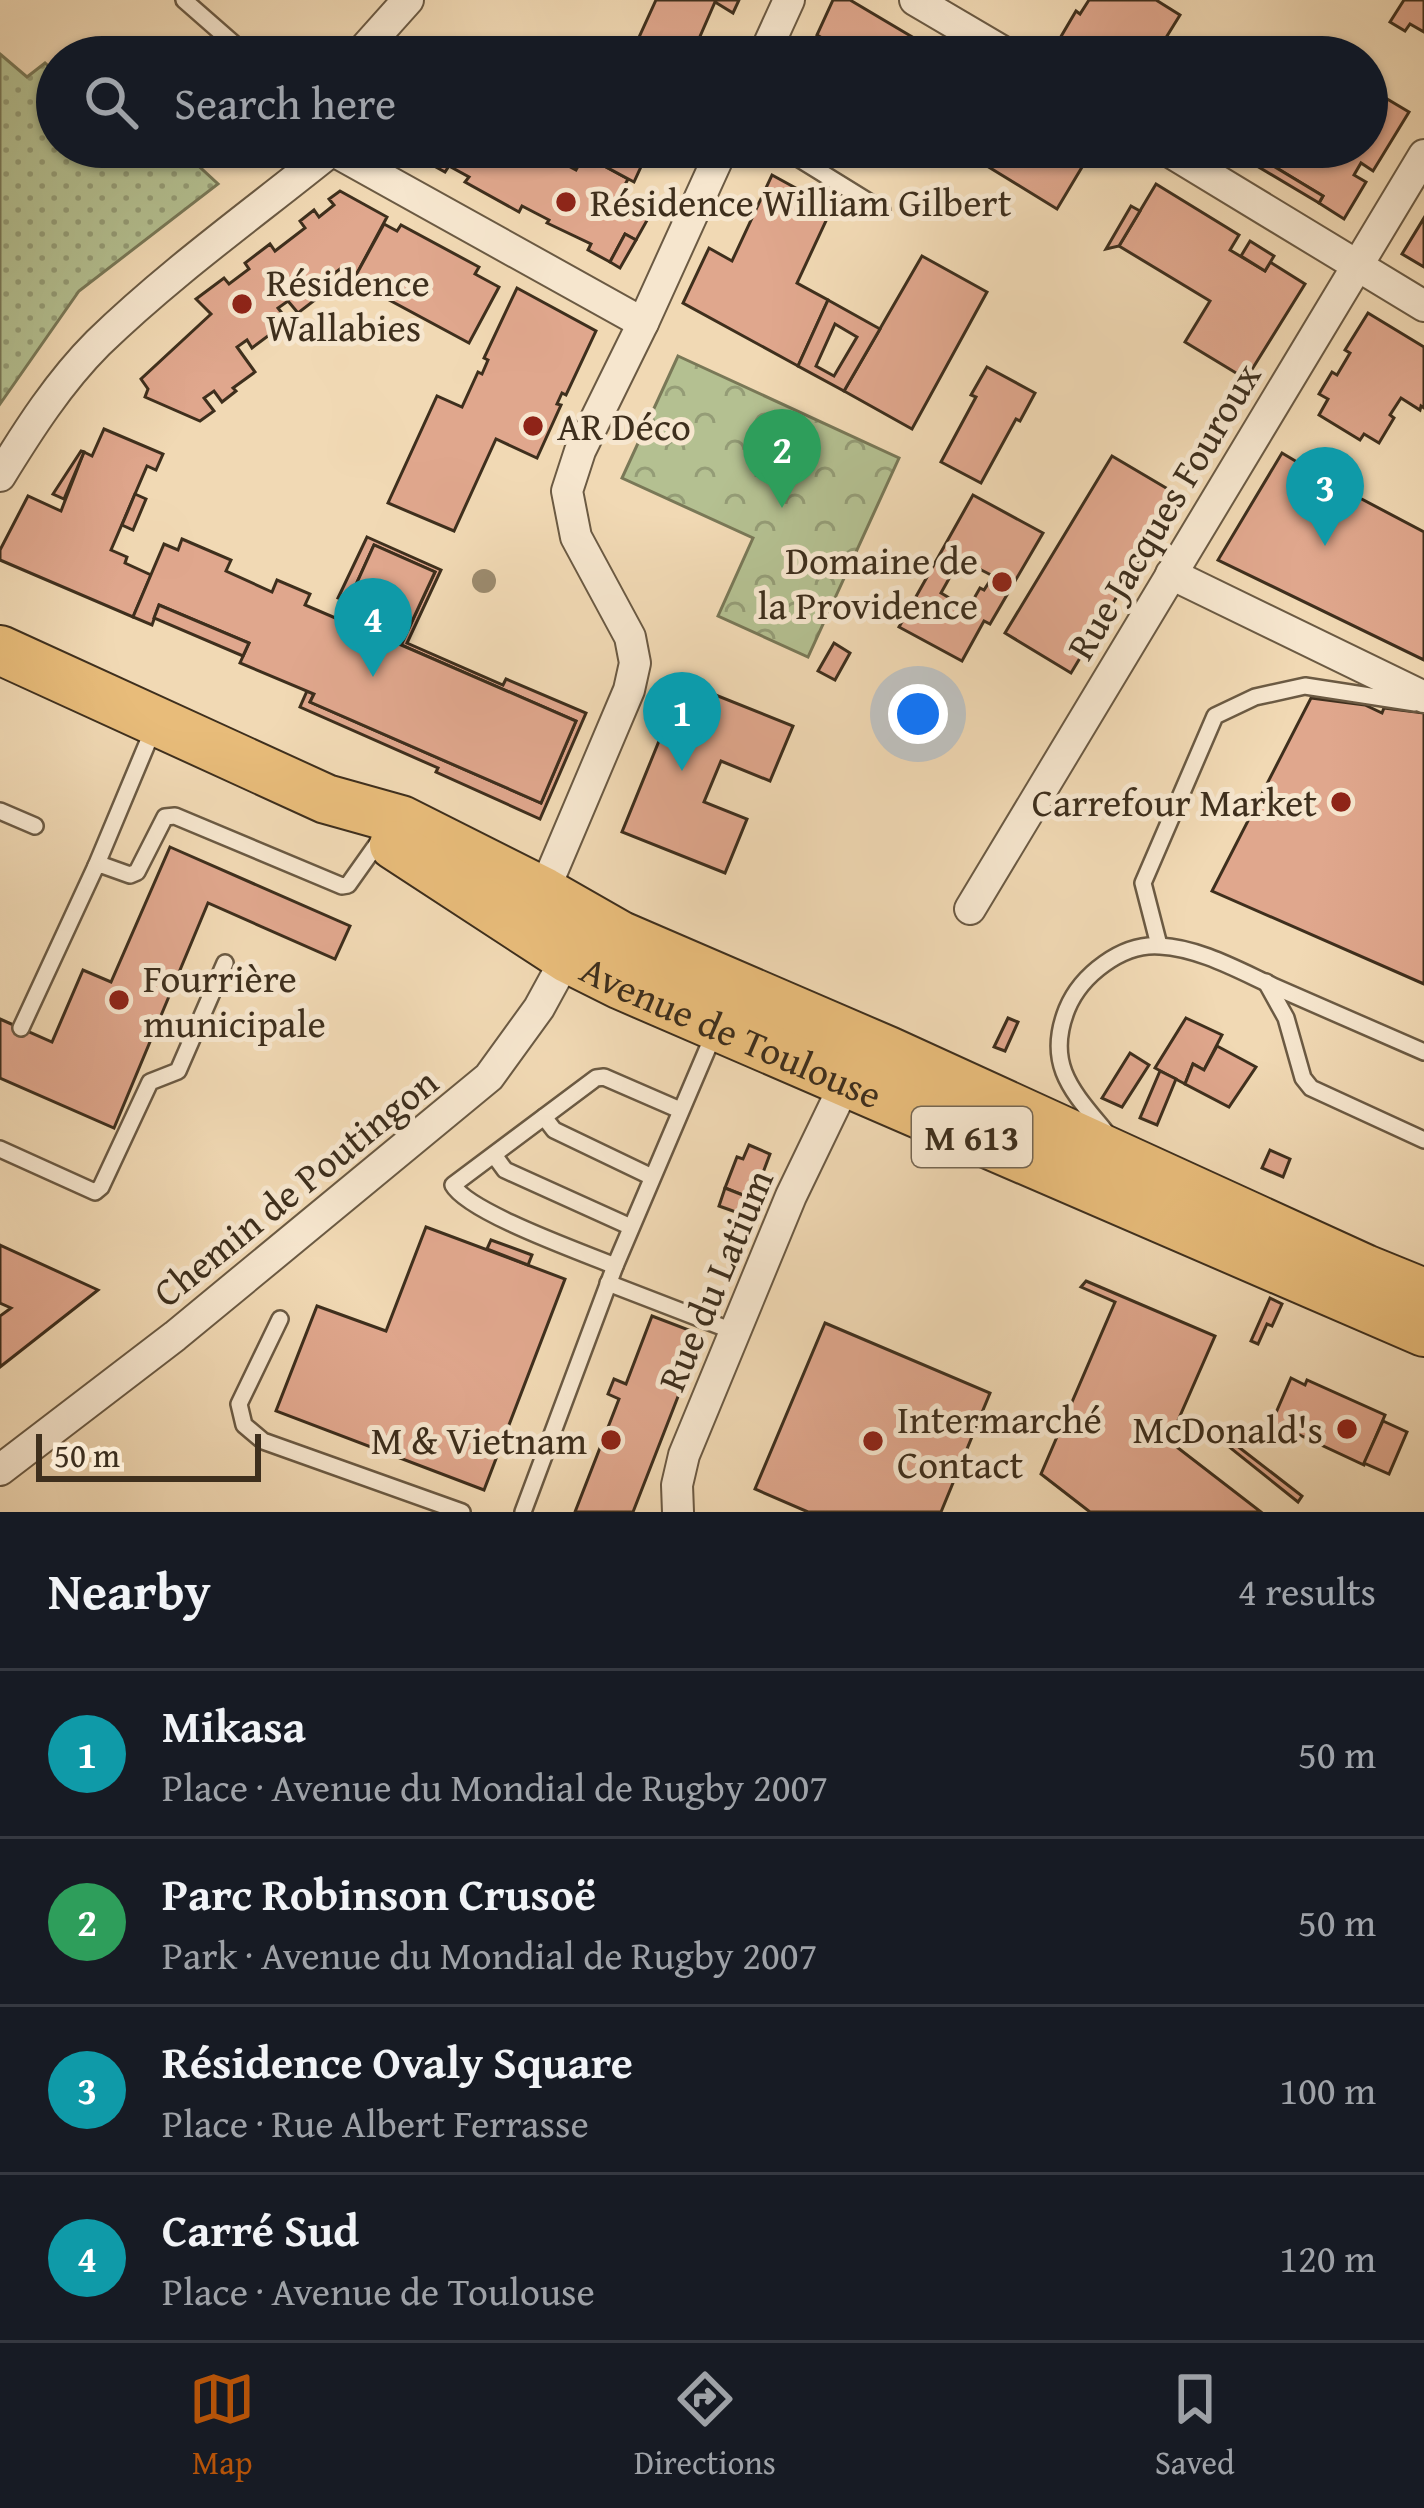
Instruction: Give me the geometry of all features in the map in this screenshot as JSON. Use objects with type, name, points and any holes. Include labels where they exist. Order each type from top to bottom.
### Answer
[{"type":"main road","name":"Avenue de Toulouse","points":[[0,650],[326,799],[400,820],[717,1027],[1424,1332]]},
{"type":"main road","name":"Avenue de Toulouse","points":[[326,799],[382,837],[535,912]]},
{"type":"main road","name":"Avenue de Toulouse","points":[[577,937],[631,940],[1424,1292]]},
{"type":"main road","name":"M 613","points":[[1365,1269],[1383,1262],[1424,1272]]},
{"type":"street","points":[[376,36],[408,0]]},
{"type":"street","points":[[773,36],[789,0]]},
{"type":"street","points":[[915,0],[976,36]]},
{"type":"street","name":"Rue Jacques Fouroux","points":[[970,908],[1424,154]]},
{"type":"street","points":[[0,476],[52,396],[97,345],[307,168]]},
{"type":"street","points":[[367,168],[643,323]]},
{"type":"street","points":[[535,912],[629,690],[635,663],[630,638],[576,537],[567,491],[580,451],[713,168]]},
{"type":"street","points":[[1197,168],[1424,307]]},
{"type":"street","points":[[1171,574],[1424,700]]},
{"type":"street","name":"Chemin de Poutingon","points":[[0,1470],[175,1336],[469,1095],[504,1058],[539,1008],[577,937]]},
{"type":"street","name":"Rue du Latium","points":[[678,1512],[677,1485],[684,1455],[791,1196],[845,1084]]},
{"type":"lane","points":[[184,0],[225,36]]},
{"type":"lane","points":[[814,168],[882,210]]},
{"type":"lane","points":[[1159,946],[1143,883],[1215,716],[1255,698],[1305,686],[1424,700]]},
{"type":"lane","points":[[22,1028],[156,722]]},
{"type":"lane","points":[[0,811],[35,826]]},
{"type":"lane","points":[[96,866],[130,875],[137,872],[165,817],[175,816],[342,886],[348,885],[382,837]]},
{"type":"lane","points":[[1130,1161],[1066,1082],[1058,1049],[1072,998],[1100,966],[1128,950],[1159,946],[1209,957],[1424,1052]]},
{"type":"lane","points":[[0,1149],[95,1192],[150,1082],[178,1070],[224,963]]},
{"type":"lane","points":[[1265,982],[1286,1018],[1303,1078],[1311,1088],[1424,1140]]},
{"type":"lane","points":[[523,1512],[612,1274],[717,1027]]},
{"type":"lane","points":[[680,1110],[604,1077],[596,1078],[453,1185],[459,1196],[735,1332]]},
{"type":"lane","points":[[544,1118],[554,1130],[652,1178]]},
{"type":"lane","points":[[494,1155],[505,1170],[631,1227]]},
{"type":"lane","points":[[280,1319],[239,1404],[244,1425],[263,1441],[462,1512]]},
{"type":"green space","points":[[0,54],[27,77],[36,70],[36,168],[201,168],[218,184],[79,291],[0,404]]},
{"type":"green space","points":[[678,356],[899,458],[808,657],[718,616],[753,538],[622,478]]},
{"type":"building","points":[[656,0],[739,0],[733,13],[715,2],[700,36],[640,36]]},
{"type":"building","points":[[833,0],[850,0],[911,36],[819,36]]},
{"type":"building","points":[[1089,0],[1156,0],[1180,15],[1167,36],[1061,36],[1076,11],[1080,14]]},
{"type":"building","points":[[1404,0],[1424,0],[1424,32],[1410,24],[1405,31],[1390,22]]},
{"type":"building","points":[[1388,100],[1409,112],[1388,146]]},
{"type":"building","name":"Résidence William Gilbert","points":[[453,168],[608,168],[628,179],[620,194],[650,215],[636,240],[625,234],[610,262],[588,250],[591,244],[547,223],[549,220],[522,206],[519,212],[465,182],[469,177]]},
{"type":"building","points":[[608,168],[640,168],[634,182]]},
{"type":"building","points":[[990,168],[1081,168],[1057,209]]},
{"type":"building","points":[[1260,168],[1277,168],[1323,196],[1319,203]]},
{"type":"building","points":[[1277,168],[1358,168],[1354,175],[1366,182],[1344,219],[1319,203],[1323,196]]},
{"type":"building","points":[[772,175],[832,208],[797,283],[828,300],[798,366],[683,303],[709,248],[732,261]]},
{"type":"building","points":[[1156,184],[1239,235],[1230,250],[1265,271],[1270,262],[1305,284],[1246,379],[1185,342],[1210,301],[1119,246]]},
{"type":"building","name":"Résidence Wallabies","points":[[340,191],[387,217],[355,277],[340,269],[327,279],[333,286],[298,313],[288,301],[278,308],[288,321],[252,348],[247,340],[237,347],[255,372],[222,402],[214,391],[204,398],[214,411],[200,421],[145,397],[148,389],[141,379],[211,314],[196,299],[224,278],[229,284],[249,269],[245,263],[270,244],[275,251],[305,228],[300,221],[314,210],[319,217],[334,205],[329,199]]},
{"type":"building","points":[[1131,206],[1140,211],[1119,246],[1106,249]]},
{"type":"building","points":[[1424,218],[1424,267],[1402,254]]},
{"type":"building","points":[[384,224],[397,231],[401,225],[479,267],[475,274],[499,287],[469,343],[355,277]]},
{"type":"building","points":[[625,234],[636,240],[620,268],[610,262]]},
{"type":"building","points":[[1250,241],[1274,256],[1265,271],[1241,256]]},
{"type":"building","points":[[922,256],[987,292],[912,429],[844,391]]},
{"type":"building","points":[[517,288],[596,331],[566,395],[562,393],[537,458],[496,439],[454,531],[388,503],[437,396],[462,407],[478,372],[482,374],[488,360],[484,358]]},
{"type":"building","points":[[828,300],[880,329],[844,391],[798,366]],"holes":[[[835,324],[857,337],[834,376],[816,366]]]},
{"type":"building","points":[[1368,313],[1424,347],[1424,408],[1401,398],[1379,443],[1364,434],[1360,440],[1319,415],[1328,399],[1319,394],[1332,372],[1337,375],[1350,353],[1345,350]]},
{"type":"building","points":[[987,367],[1035,393],[981,483],[941,462]]},
{"type":"building","points":[[104,429],[163,454],[156,470],[147,466],[111,550],[127,557],[125,563],[151,575],[133,617],[0,560],[0,550],[28,496],[61,511],[84,452],[92,456]]},
{"type":"building","points":[[81,451],[64,499],[53,494]]},
{"type":"building","points":[[1282,453],[1424,532],[1424,660],[1218,560]]},
{"type":"building","points":[[1112,456],[1178,495],[1071,673],[1005,633]]},
{"type":"building","points":[[135,494],[146,499],[133,530],[122,525]]},
{"type":"building","name":"Domaine de la Providence","points":[[973,495],[1043,533],[990,624],[984,621],[962,661],[899,627]],"holes":[[[960,559],[993,576],[968,609],[941,593]]]},
{"type":"building","points":[[367,537],[441,570],[407,643],[503,685],[506,679],[586,713],[540,819],[300,707],[307,691],[314,694],[310,702],[541,803],[576,721],[401,645],[435,572],[374,545],[348,602],[338,598]]},
{"type":"building","points":[[182,539],[231,560],[226,571],[272,592],[277,580],[310,594],[305,605],[340,620],[374,545],[435,572],[401,645],[576,721],[541,803],[310,702],[314,694],[240,663],[249,643],[159,605],[152,625],[133,617],[164,544],[178,550]]},
{"type":"building","points":[[159,605],[249,643],[243,656],[154,618]]},
{"type":"building","points":[[834,643],[850,653],[835,680],[818,671]]},
{"type":"building","points":[[683,682],[793,726],[770,781],[721,761],[704,802],[747,819],[725,873],[622,832]]},
{"type":"building","name":"Carrefour Market","points":[[1311,698],[1365,705],[1382,713],[1384,708],[1424,713],[1424,984],[1212,891]]},
{"type":"building","name":"Fourrière municipale","points":[[170,847],[350,926],[335,959],[208,903],[114,1128],[0,1078],[0,1019],[52,1042],[83,970],[111,982]]},
{"type":"building","points":[[1008,1018],[1018,1022],[1005,1051],[994,1047]]},
{"type":"building","points":[[1186,1018],[1222,1035],[1204,1070],[1193,1064],[1185,1084],[1155,1068]]},
{"type":"building","points":[[1217,1046],[1256,1067],[1229,1107],[1185,1084],[1193,1064],[1204,1070]]},
{"type":"building","points":[[1130,1053],[1149,1065],[1122,1107],[1102,1098]]},
{"type":"building","points":[[1160,1071],[1176,1079],[1157,1125],[1140,1118]]},
{"type":"building","points":[[749,1145],[770,1154],[753,1199],[725,1188],[737,1157],[743,1159]]},
{"type":"building","points":[[1270,1150],[1290,1159],[1283,1177],[1262,1168]]},
{"type":"building","points":[[725,1188],[753,1199],[747,1216],[719,1206]]},
{"type":"building","points":[[426,1227],[565,1279],[484,1490],[276,1411],[317,1306],[386,1331]]},
{"type":"building","points":[[491,1240],[532,1255],[528,1265],[487,1249]]},
{"type":"building","points":[[0,1245],[98,1290],[0,1367],[0,1316],[11,1308],[0,1303]]},
{"type":"building","points":[[1086,1281],[1215,1336],[1169,1441],[1261,1512],[1090,1512],[1041,1474],[1115,1302],[1081,1287]]},
{"type":"building","points":[[1270,1298],[1282,1304],[1258,1344],[1251,1341]]},
{"type":"building","points":[[652,1316],[702,1335],[633,1512],[575,1512],[619,1399],[608,1394],[614,1379],[626,1384]]},
{"type":"building","name":"Intermarché Contact","points":[[825,1323],[990,1393],[941,1512],[808,1512],[755,1489]]},
{"type":"building","points":[[1291,1378],[1305,1385],[1307,1380],[1385,1415],[1364,1465],[1272,1422]]},
{"type":"building","points":[[1383,1421],[1407,1432],[1389,1474],[1364,1463]]},
{"type":"building","points":[[1227,1438],[1302,1496],[1298,1502],[1223,1442]]},
{"type":"place","name":"Résidence William Gilbert","points":[[566,202]]},
{"type":"place","name":"Résidence Wallabies","points":[[242,304]]},
{"type":"place","name":"AR Déco","points":[[533,426]]},
{"type":"place","name":"Parc Robinson Crusoë","points":[[782,508]]},
{"type":"place","name":"Résidence Ovaly Square","points":[[1325,546]]},
{"type":"place","name":"Domaine de la Providence","points":[[1002,582]]},
{"type":"place","name":"Carré Sud","points":[[373,677]]},
{"type":"place","name":"Mikasa","points":[[682,771]]},
{"type":"place","name":"Carrefour Market","points":[[1341,802]]},
{"type":"place","name":"Fourrière municipale","points":[[119,1000]]},
{"type":"place","name":"McDonald's","points":[[1347,1429]]},
{"type":"place","name":"M & Vietnam","points":[[611,1440]]},
{"type":"place","name":"Intermarché Contact","points":[[873,1441]]}]
